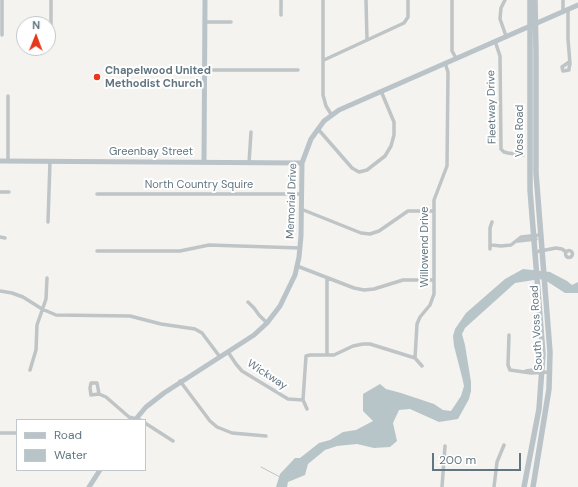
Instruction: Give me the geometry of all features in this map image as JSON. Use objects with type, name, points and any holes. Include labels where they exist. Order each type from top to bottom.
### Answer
[{"type":"main road","name":"Voss Road","points":[[530,0],[534,101],[533,137],[536,173],[534,238],[536,262]]},
{"type":"main road","name":"Voss Road","points":[[532,25],[535,0]]},
{"type":"main road","name":"Voss Road","points":[[535,206],[541,237],[543,262]]},
{"type":"main road","name":"South Voss Road","points":[[524,487],[539,409],[543,354],[536,262]]},
{"type":"main road","name":"South Voss Road","points":[[533,487],[546,411],[550,372],[550,352],[543,262]]},
{"type":"main road","points":[[540,328],[548,322]]},
{"type":"main road","points":[[531,453],[538,454]]},
{"type":"street","points":[[2,0],[2,35]]},
{"type":"street","points":[[51,0],[51,16]]},
{"type":"street","points":[[204,162],[205,0]]},
{"type":"street","points":[[281,0],[281,15]]},
{"type":"street","points":[[324,0],[324,100],[328,110],[332,114]]},
{"type":"street","points":[[366,0],[367,40]]},
{"type":"street","points":[[324,60],[404,23],[408,17],[408,0]]},
{"type":"street","points":[[452,0],[452,51],[456,58]]},
{"type":"street","points":[[505,0],[500,14],[501,24],[506,36]]},
{"type":"street","points":[[563,0],[563,12]]},
{"type":"street","name":"Memorial Drive","points":[[138,419],[146,407],[180,381],[254,335],[267,323],[280,306],[286,295],[297,266],[300,248],[302,163],[307,145],[318,128],[332,114],[578,5]]},
{"type":"street","points":[[568,9],[570,62]]},
{"type":"street","points":[[204,22],[231,22]]},
{"type":"street","name":"Fleetway Drive","points":[[495,41],[500,56],[502,149],[504,152],[523,155]]},
{"type":"street","name":"Willowend Drive","points":[[415,358],[417,324],[420,317],[430,305],[434,294],[434,200],[436,191],[447,166],[448,72],[445,63]]},
{"type":"street","points":[[204,70],[298,70]]},
{"type":"street","points":[[318,128],[352,168],[359,172],[367,170],[385,156],[393,140],[394,122],[381,91]]},
{"type":"street","points":[[8,96],[8,161]]},
{"type":"street","points":[[249,163],[250,132]]},
{"type":"street","name":"Greenbay Street","points":[[0,161],[302,163]]},
{"type":"street","points":[[48,222],[50,161]]},
{"type":"street","points":[[0,192],[10,192]]},
{"type":"street","name":"North Country Squire","points":[[97,194],[301,194]]},
{"type":"street","points":[[301,209],[361,233],[370,234],[379,231],[408,211],[433,211]]},
{"type":"street","points":[[490,249],[490,228],[492,222]]},
{"type":"street","points":[[0,237],[5,238]]},
{"type":"street","points":[[491,245],[511,245],[517,241],[541,237]]},
{"type":"street","points":[[97,251],[180,252],[209,245],[300,248]]},
{"type":"street","points":[[535,252],[556,248],[562,249],[566,252]]},
{"type":"street","points":[[297,266],[354,288],[364,290],[374,289],[403,280],[434,280]]},
{"type":"street","points":[[30,370],[36,350],[37,325],[46,298],[47,278]]},
{"type":"street","points":[[327,278],[327,355]]},
{"type":"street","points":[[0,291],[23,297],[42,309],[56,315],[130,316],[161,324],[195,329],[202,333],[220,357]]},
{"type":"street","points":[[248,302],[267,323]]},
{"type":"street","points":[[509,335],[508,365],[510,370],[538,374],[542,372],[550,372]]},
{"type":"street","points":[[307,409],[303,400],[306,356],[334,355],[353,346],[370,344],[415,358],[422,366]]},
{"type":"street","name":"Wickway","points":[[228,352],[242,371],[288,399],[303,400]]},
{"type":"street","points":[[180,381],[210,421],[217,427],[232,433],[266,436]]},
{"type":"street","points":[[99,394],[106,397],[129,417],[134,419]]},
{"type":"street","points":[[146,424],[173,441]]},
{"type":"street","points":[[0,433],[16,433]]},
{"type":"street","points":[[494,487],[497,462],[504,445]]},
{"type":"street","points":[[442,487],[445,446]]},
{"type":"street","points":[[89,487],[99,471]]},
{"type":"water","points":[[523,269],[550,272],[572,285],[578,282],[578,293],[565,293],[548,282],[540,279],[515,283],[465,328],[462,334],[471,382],[471,391],[469,399],[458,419],[439,422],[410,409],[399,410],[393,423],[397,441],[390,447],[374,448],[357,444],[337,446],[325,450],[308,464],[305,475],[288,482],[287,487],[276,487],[280,474],[295,458],[300,458],[319,443],[330,440],[343,432],[356,430],[373,421],[363,411],[363,394],[380,384],[386,389],[434,404],[443,410],[451,411],[461,396],[464,386],[454,346],[453,336],[455,329],[466,313],[505,279]]},
{"type":"waterway","points":[[261,467],[280,477]]},
{"type":"place","name":"Chapelwood United Methodist Church","points":[[97,77]]}]
